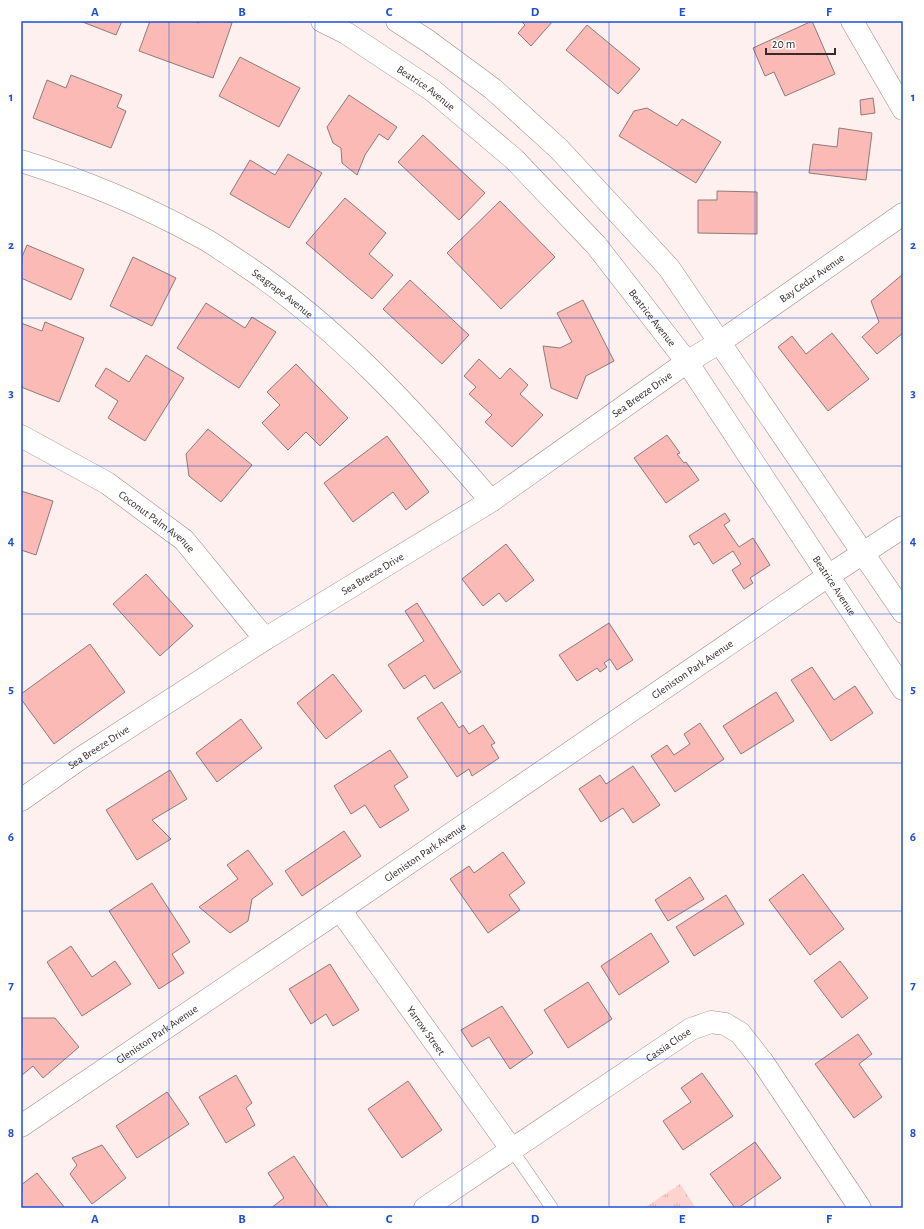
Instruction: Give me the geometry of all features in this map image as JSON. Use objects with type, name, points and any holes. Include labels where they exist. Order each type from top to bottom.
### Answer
[{"type":"street","name":"Beatrice Avenue","points":[[322,21],[346,33],[432,90],[514,159],[596,245],[687,362],[903,689]]},
{"type":"street","points":[[397,21],[428,41],[493,89],[559,149],[669,268],[903,612]]},
{"type":"street","points":[[852,21],[903,109]]},
{"type":"street","name":"Seagrape Avenue","points":[[21,162],[55,172],[132,202],[200,236],[263,278],[323,325],[373,372],[444,447],[491,501]]},
{"type":"street","name":"Bay Cedar Avenue","points":[[720,342],[903,214]]},
{"type":"street","name":"Sea Breeze Drive","points":[[21,800],[78,760],[265,640],[491,501],[687,362],[720,342]]},
{"type":"street","name":"Coconut Palm Avenue","points":[[21,436],[107,483],[184,540],[265,640]]},
{"type":"street","points":[[863,553],[903,526]]},
{"type":"street","name":"Gleniston Park Avenue","points":[[21,1126],[863,553]]},
{"type":"street","name":"Yarrow Street","points":[[340,910],[512,1150]]},
{"type":"street","name":"Cassia Close","points":[[425,1208],[691,1029],[711,1022],[725,1024],[740,1033],[762,1061],[860,1208]]},
{"type":"lane","points":[[512,1150],[552,1208]]},
{"type":"green space","points":[[680,1184],[696,1208],[644,1208]]},
{"type":"building","points":[[80,21],[122,21],[116,35]]},
{"type":"building","points":[[150,21],[193,21],[199,23],[199,21],[226,21],[232,23],[213,78],[139,51]]},
{"type":"building","points":[[521,21],[553,21],[531,46],[518,33],[525,25]]},
{"type":"building","points":[[812,21],[835,74],[785,96],[774,72],[765,76],[753,48]]},
{"type":"building","points":[[587,25],[640,69],[618,94],[566,50]]},
{"type":"building","points":[[240,57],[300,88],[279,127],[219,96]]},
{"type":"building","points":[[71,75],[122,95],[117,107],[126,111],[111,148],[33,118],[47,80],[66,88]]},
{"type":"building","points":[[349,95],[397,127],[388,140],[379,134],[365,155],[357,175],[342,163],[341,148],[333,143],[327,127]]},
{"type":"building","points":[[873,98],[875,113],[861,115],[860,100]]},
{"type":"building","points":[[647,108],[677,126],[682,119],[721,142],[696,183],[619,136],[634,111]]},
{"type":"building","points":[[839,128],[872,133],[866,180],[809,173],[813,144],[837,147]]},
{"type":"building","points":[[423,135],[485,193],[459,220],[398,162]]},
{"type":"building","points":[[288,154],[322,173],[289,228],[230,194],[250,160],[275,175]]},
{"type":"building","points":[[717,191],[757,192],[757,234],[698,233],[698,200],[717,200]]},
{"type":"building","points":[[345,198],[386,233],[369,254],[393,275],[372,299],[306,243]]},
{"type":"building","points":[[500,201],[555,257],[501,309],[447,253]]},
{"type":"building","points":[[27,245],[84,269],[71,300],[21,278],[21,259]]},
{"type":"building","points":[[133,257],[176,278],[152,326],[110,306]]},
{"type":"building","points":[[903,274],[903,333],[877,354],[862,337],[879,322],[871,301]]},
{"type":"building","points":[[410,280],[469,335],[442,364],[383,309]]},
{"type":"building","points":[[583,300],[614,361],[586,376],[577,399],[551,388],[543,346],[560,348],[572,342],[557,313]]},
{"type":"building","points":[[206,303],[245,328],[252,317],[276,332],[239,388],[177,348]]},
{"type":"building","points":[[45,322],[84,338],[59,402],[21,387],[21,323],[42,331]]},
{"type":"building","points":[[832,333],[869,379],[828,411],[778,347],[792,336],[806,354]]},
{"type":"building","points":[[146,355],[184,378],[145,441],[108,418],[118,401],[95,386],[106,368],[129,382]]},
{"type":"building","points":[[479,359],[500,379],[510,368],[528,385],[520,394],[543,415],[512,447],[485,422],[492,415],[469,394],[476,387],[464,376]]},
{"type":"building","points":[[296,364],[348,418],[320,446],[306,432],[288,450],[262,423],[280,405],[267,392]]},
{"type":"building","points":[[208,429],[252,465],[221,502],[189,476],[186,454]]},
{"type":"building","points":[[667,435],[680,453],[677,454],[684,463],[686,462],[699,480],[666,503],[634,458]]},
{"type":"building","points":[[387,436],[429,492],[406,510],[393,492],[353,522],[324,483]]},
{"type":"building","points":[[21,491],[53,501],[36,555],[21,550]]},
{"type":"building","points":[[725,513],[730,521],[724,525],[739,547],[753,538],[770,565],[750,578],[753,583],[744,589],[732,570],[741,564],[733,551],[713,564],[699,542],[694,545],[689,536]]},
{"type":"building","points":[[506,544],[534,580],[506,602],[499,593],[483,606],[462,579]]},
{"type":"building","points":[[146,574],[193,626],[160,656],[113,604]]},
{"type":"building","points":[[417,603],[461,672],[434,689],[425,675],[404,689],[388,665],[424,641],[405,611]]},
{"type":"building","points":[[609,623],[633,660],[617,670],[610,659],[604,663],[607,667],[600,672],[597,668],[577,681],[559,655]]},
{"type":"building","points":[[90,644],[125,692],[54,744],[21,699],[21,694]]},
{"type":"building","points":[[812,667],[834,700],[855,686],[873,713],[831,741],[791,680]]},
{"type":"building","points":[[333,674],[362,711],[326,739],[297,703]]},
{"type":"building","points":[[776,692],[794,721],[741,754],[723,726]]},
{"type":"building","points":[[442,702],[459,728],[463,725],[469,734],[483,725],[495,743],[491,745],[499,758],[472,776],[469,769],[457,777],[417,718]]},
{"type":"building","points":[[241,719],[262,748],[217,782],[196,753]]},
{"type":"building","points":[[700,723],[724,759],[675,792],[651,756],[667,745],[674,755],[690,744],[684,734]]},
{"type":"building","points":[[390,750],[408,777],[394,786],[409,810],[380,828],[365,805],[351,814],[334,786]]},
{"type":"building","points":[[633,766],[660,805],[633,823],[623,808],[601,822],[579,789],[600,775],[606,784]]},
{"type":"building","points":[[170,770],[187,799],[152,820],[171,839],[137,860],[106,810]]},
{"type":"building","points":[[344,831],[361,856],[302,896],[285,871]]},
{"type":"building","points":[[248,850],[273,884],[252,899],[248,921],[230,933],[199,907],[238,879],[227,865]]},
{"type":"building","points":[[503,852],[525,883],[509,895],[520,910],[488,933],[450,879],[469,866],[474,873]]},
{"type":"building","points":[[803,874],[844,929],[810,955],[769,900]]},
{"type":"building","points":[[690,877],[704,899],[668,921],[655,900]]},
{"type":"building","points":[[152,883],[190,942],[172,954],[184,973],[159,989],[109,911]]},
{"type":"building","points":[[726,895],[744,924],[694,956],[676,927]]},
{"type":"building","points":[[651,933],[669,962],[619,995],[601,966]]},
{"type":"building","points":[[71,946],[92,977],[115,961],[131,984],[82,1016],[47,962]]},
{"type":"building","points":[[840,961],[868,998],[842,1018],[814,981]]},
{"type":"building","points":[[330,964],[359,1010],[333,1026],[326,1014],[311,1024],[289,989]]},
{"type":"building","points":[[588,982],[612,1019],[568,1048],[544,1010]]},
{"type":"building","points":[[502,1006],[533,1053],[510,1069],[489,1037],[472,1047],[461,1030]]},
{"type":"building","points":[[22,1018],[55,1018],[79,1047],[43,1078],[33,1066],[21,1076]]},
{"type":"building","points":[[858,1034],[872,1054],[859,1064],[882,1097],[854,1118],[815,1064]]},
{"type":"building","points":[[702,1073],[733,1116],[683,1150],[663,1121],[691,1102],[681,1088]]},
{"type":"building","points":[[236,1075],[252,1103],[246,1108],[255,1125],[226,1143],[199,1097]]},
{"type":"building","points":[[408,1081],[442,1130],[402,1158],[368,1109]]},
{"type":"building","points":[[167,1092],[189,1124],[137,1158],[116,1126]]},
{"type":"building","points":[[755,1142],[781,1178],[738,1208],[735,1208],[710,1174]]},
{"type":"building","points":[[102,1145],[126,1178],[92,1204],[70,1174],[77,1165],[72,1158]]},
{"type":"building","points":[[294,1156],[329,1208],[271,1208],[284,1198],[268,1173]]},
{"type":"building","points":[[37,1173],[65,1208],[21,1208],[21,1185]]}]
